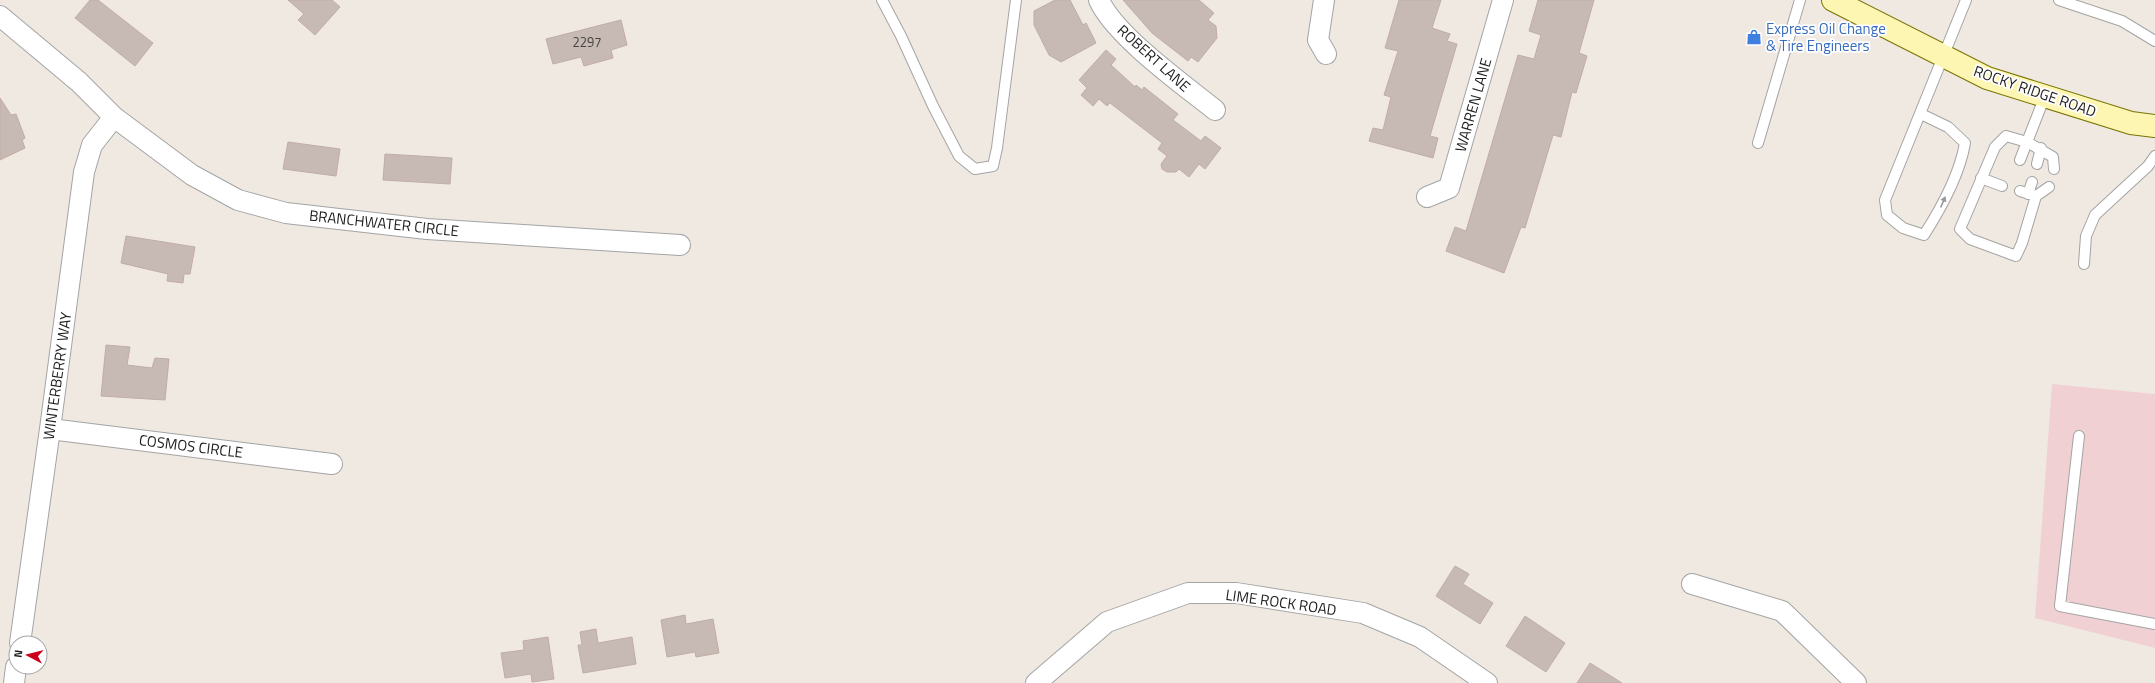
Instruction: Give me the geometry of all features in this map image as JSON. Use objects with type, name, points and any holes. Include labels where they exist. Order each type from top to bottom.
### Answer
[{"type":"main road","name":"ROCKY RIDGE ROAD","points":[[1833,0],[1987,78],[2131,123],[2155,126]]},
{"type":"street","name":"ROBERT LANE","points":[[1099,0],[1102,7],[1125,33],[1165,70],[1215,110]]},
{"type":"street","points":[[1324,0],[1318,40],[1326,54]]},
{"type":"street","name":"WARREN LANE","points":[[1427,197],[1449,188],[1503,0]]},
{"type":"street","name":"BRANCHWATER CIRCLE","points":[[0,16],[79,82],[114,117],[192,175],[238,200],[286,214],[428,229],[680,245]]},
{"type":"street","name":"WINTERBERRY WAY","points":[[21,635],[84,172],[92,145],[114,117]]},
{"type":"street","name":"COSMOS CIRCLE","points":[[50,429],[332,464]]},
{"type":"street","points":[[1692,584],[1782,611],[1856,683]]},
{"type":"street","name":"LIME ROCK ROAD","points":[[1036,683],[1107,622],[1188,593],[1236,593],[1363,613],[1420,637],[1487,683]]},
{"type":"lane","points":[[882,0],[901,36],[932,106],[959,156],[975,169],[993,166],[997,148],[1016,0]]},
{"type":"lane","points":[[1758,142],[1800,0]]},
{"type":"lane","points":[[1921,114],[1948,127],[1966,143],[1963,157],[1938,214],[1924,235],[1903,228],[1887,215],[1885,200],[1921,114],[1945,57],[1966,0]]},
{"type":"lane","points":[[2059,0],[2122,21],[2155,41]]},
{"type":"lane","points":[[2020,160],[2045,96]]},
{"type":"lane","points":[[2032,182],[2028,194],[2022,243],[2016,256],[1970,239],[1960,229],[1995,147],[2006,136],[2041,148],[2053,157],[2054,169]]},
{"type":"lane","points":[[2037,164],[2041,148]]},
{"type":"lane","points":[[2084,264],[2086,236],[2095,215],[2148,166],[2155,156]]},
{"type":"lane","points":[[1981,178],[2002,186]]},
{"type":"lane","points":[[2028,194],[2049,187]]},
{"type":"lane","points":[[2080,436],[2060,606],[2155,624]]},
{"type":"shaded area","points":[[2052,384],[2155,394],[2155,648],[2035,618]]},
{"type":"building","points":[[90,0],[98,0],[153,43],[135,66],[75,18]]},
{"type":"building","points":[[288,0],[332,0],[340,7],[315,35],[298,20],[304,14]]},
{"type":"building","points":[[1055,0],[1070,0],[1083,25],[1086,23],[1096,43],[1061,62],[1049,55],[1034,25],[1034,11]]},
{"type":"building","points":[[1123,0],[1199,0],[1214,13],[1208,20],[1216,26],[1217,38],[1198,62],[1191,57],[1188,61],[1152,33]]},
{"type":"building","points":[[1399,0],[1441,0],[1432,28],[1450,34],[1447,41],[1457,44],[1430,136],[1438,138],[1433,158],[1369,141],[1373,128],[1383,130],[1391,97],[1384,95],[1398,51],[1385,48]]},
{"type":"building","points":[[1538,0],[1594,0],[1579,53],[1587,56],[1576,93],[1572,92],[1561,137],[1553,135],[1525,228],[1521,227],[1504,273],[1446,251],[1455,227],[1466,231],[1518,55],[1534,59],[1541,35],[1529,31]]},
{"type":"building","points":[[621,20],[627,45],[611,50],[613,58],[584,66],[581,57],[553,64],[546,39]]},
{"type":"building","points":[[1106,50],[1116,59],[1111,65],[1135,87],[1136,85],[1142,90],[1144,87],[1178,114],[1173,120],[1201,141],[1205,136],[1221,148],[1205,169],[1199,164],[1189,177],[1179,169],[1176,172],[1167,172],[1162,169],[1161,164],[1167,156],[1158,149],[1162,143],[1110,103],[1107,106],[1099,99],[1093,106],[1081,95],[1087,88],[1079,80]]},
{"type":"building","points":[[0,98],[11,115],[16,114],[25,138],[22,140],[25,148],[0,160]]},
{"type":"building","points":[[288,142],[340,149],[336,176],[283,169]]},
{"type":"building","points":[[385,154],[452,158],[450,184],[383,180]]},
{"type":"building","points":[[126,236],[195,247],[190,274],[184,274],[183,283],[167,281],[168,274],[121,263]]},
{"type":"building","points":[[106,345],[130,347],[127,365],[152,368],[155,358],[169,359],[165,400],[101,396]]},
{"type":"building","points":[[1455,566],[1469,574],[1463,584],[1493,603],[1480,624],[1436,596]]},
{"type":"building","points":[[685,615],[686,624],[713,619],[719,653],[696,657],[695,652],[667,657],[661,620]]},
{"type":"building","points":[[1525,616],[1565,643],[1546,672],[1506,646]]},
{"type":"building","points":[[596,629],[598,643],[632,637],[636,664],[583,673],[578,645],[582,645],[580,632]]},
{"type":"building","points":[[548,637],[554,679],[532,682],[531,674],[505,678],[501,653],[524,650],[523,641]]},
{"type":"building","points":[[1590,663],[1622,683],[1577,683]]},
{"type":"place","name":"Express Oil Change & Tire Engineers","points":[[1754,37]]}]
